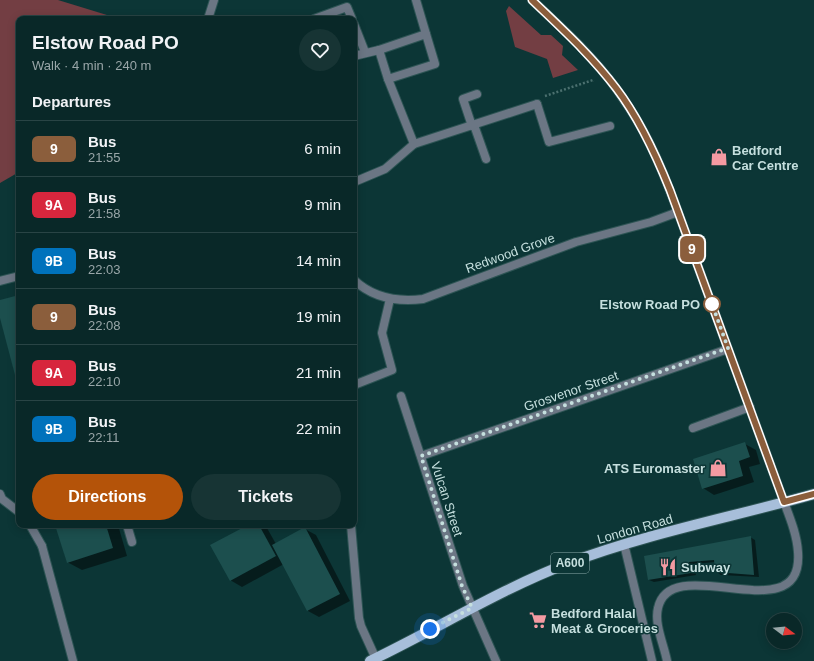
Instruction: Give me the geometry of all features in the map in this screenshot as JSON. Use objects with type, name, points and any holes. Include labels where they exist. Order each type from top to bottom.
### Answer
[{"type":"main road","name":"A600","points":[[784,502],[814,494]]},
{"type":"main road","name":"London Road","points":[[374,660],[472,608],[550,570],[624,544],[784,502]]},
{"type":"street","points":[[209,16],[214,0]]},
{"type":"street","points":[[388,79],[435,64],[416,0]]},
{"type":"street","points":[[532,0],[586,53],[627,103],[656,157],[678,212],[750,407],[797,541],[798,560],[794,575],[784,584],[769,590],[693,585],[676,587],[670,590],[660,602],[658,613],[667,661]]},
{"type":"street","points":[[322,16],[347,7],[351,16]]},
{"type":"street","points":[[357,32],[365,52]]},
{"type":"street","points":[[357,55],[379,50],[426,34]]},
{"type":"street","points":[[379,50],[388,79],[414,144]]},
{"type":"street","points":[[477,94],[462,99],[486,159]]},
{"type":"street","points":[[357,181],[384,169],[414,144],[537,104],[549,142],[610,126]]},
{"type":"street","name":"Redwood Grove","points":[[357,282],[374,293],[390,299],[404,301],[423,299],[576,242],[651,222],[678,212]]},
{"type":"street","points":[[0,280],[16,277]]},
{"type":"street","points":[[357,384],[392,370],[382,332],[390,299]]},
{"type":"street","name":"Grosvenor Street","points":[[421,456],[728,348]]},
{"type":"street","name":"Vulcan Street","points":[[401,396],[462,586],[496,661]]},
{"type":"street","points":[[693,428],[750,407]]},
{"type":"street","points":[[0,494],[2,499],[16,510]]},
{"type":"street","points":[[32,528],[42,546],[73,661]]},
{"type":"street","points":[[128,528],[132,542]]},
{"type":"street","points":[[351,528],[359,618],[374,660]]},
{"type":"street","points":[[624,544],[652,661]]},
{"type":"path","points":[[537,104],[541,97],[593,80],[598,86]]},
{"type":"shaded area","points":[[0,0],[58,0],[110,16],[16,16],[16,174],[0,183]]},
{"type":"shaded area","points":[[509,6],[541,35],[551,35],[563,46],[562,55],[578,70],[553,78],[547,59],[515,47],[506,11]]},
{"type":"building","points":[[16,296],[15,375],[0,318],[0,300]]},
{"type":"building","name":"ATS Euromaster","points":[[745,442],[750,457],[739,461],[743,476],[702,489],[693,459]]},
{"type":"building","points":[[56,528],[107,528],[113,548],[67,563]]},
{"type":"building","points":[[242,528],[261,528],[276,556],[230,581],[210,545]]},
{"type":"building","points":[[306,528],[340,594],[307,611],[272,545]]},
{"type":"building","points":[[751,536],[754,575],[715,572],[714,560],[689,562],[691,573],[648,580],[644,556]]},
{"type":"bus line","name":"9","points":[[532,0],[567,32],[604,72],[627,103],[645,135],[666,179],[784,502],[814,494]]},
{"type":"place","name":"Bedford Car Centre","points":[[719,157]]},
{"type":"place","name":"Elstow Road PO","points":[[712,304]]},
{"type":"place","name":"ATS Euromaster","points":[[718,468]]},
{"type":"place","name":"Subway","points":[[668,567]]},
{"type":"place","name":"Bedford Halal Meat & Groceries","points":[[538,620]]},
{"type":"route","points":[[430,629],[472,608],[462,586],[421,456],[728,348],[712,304]]}]
